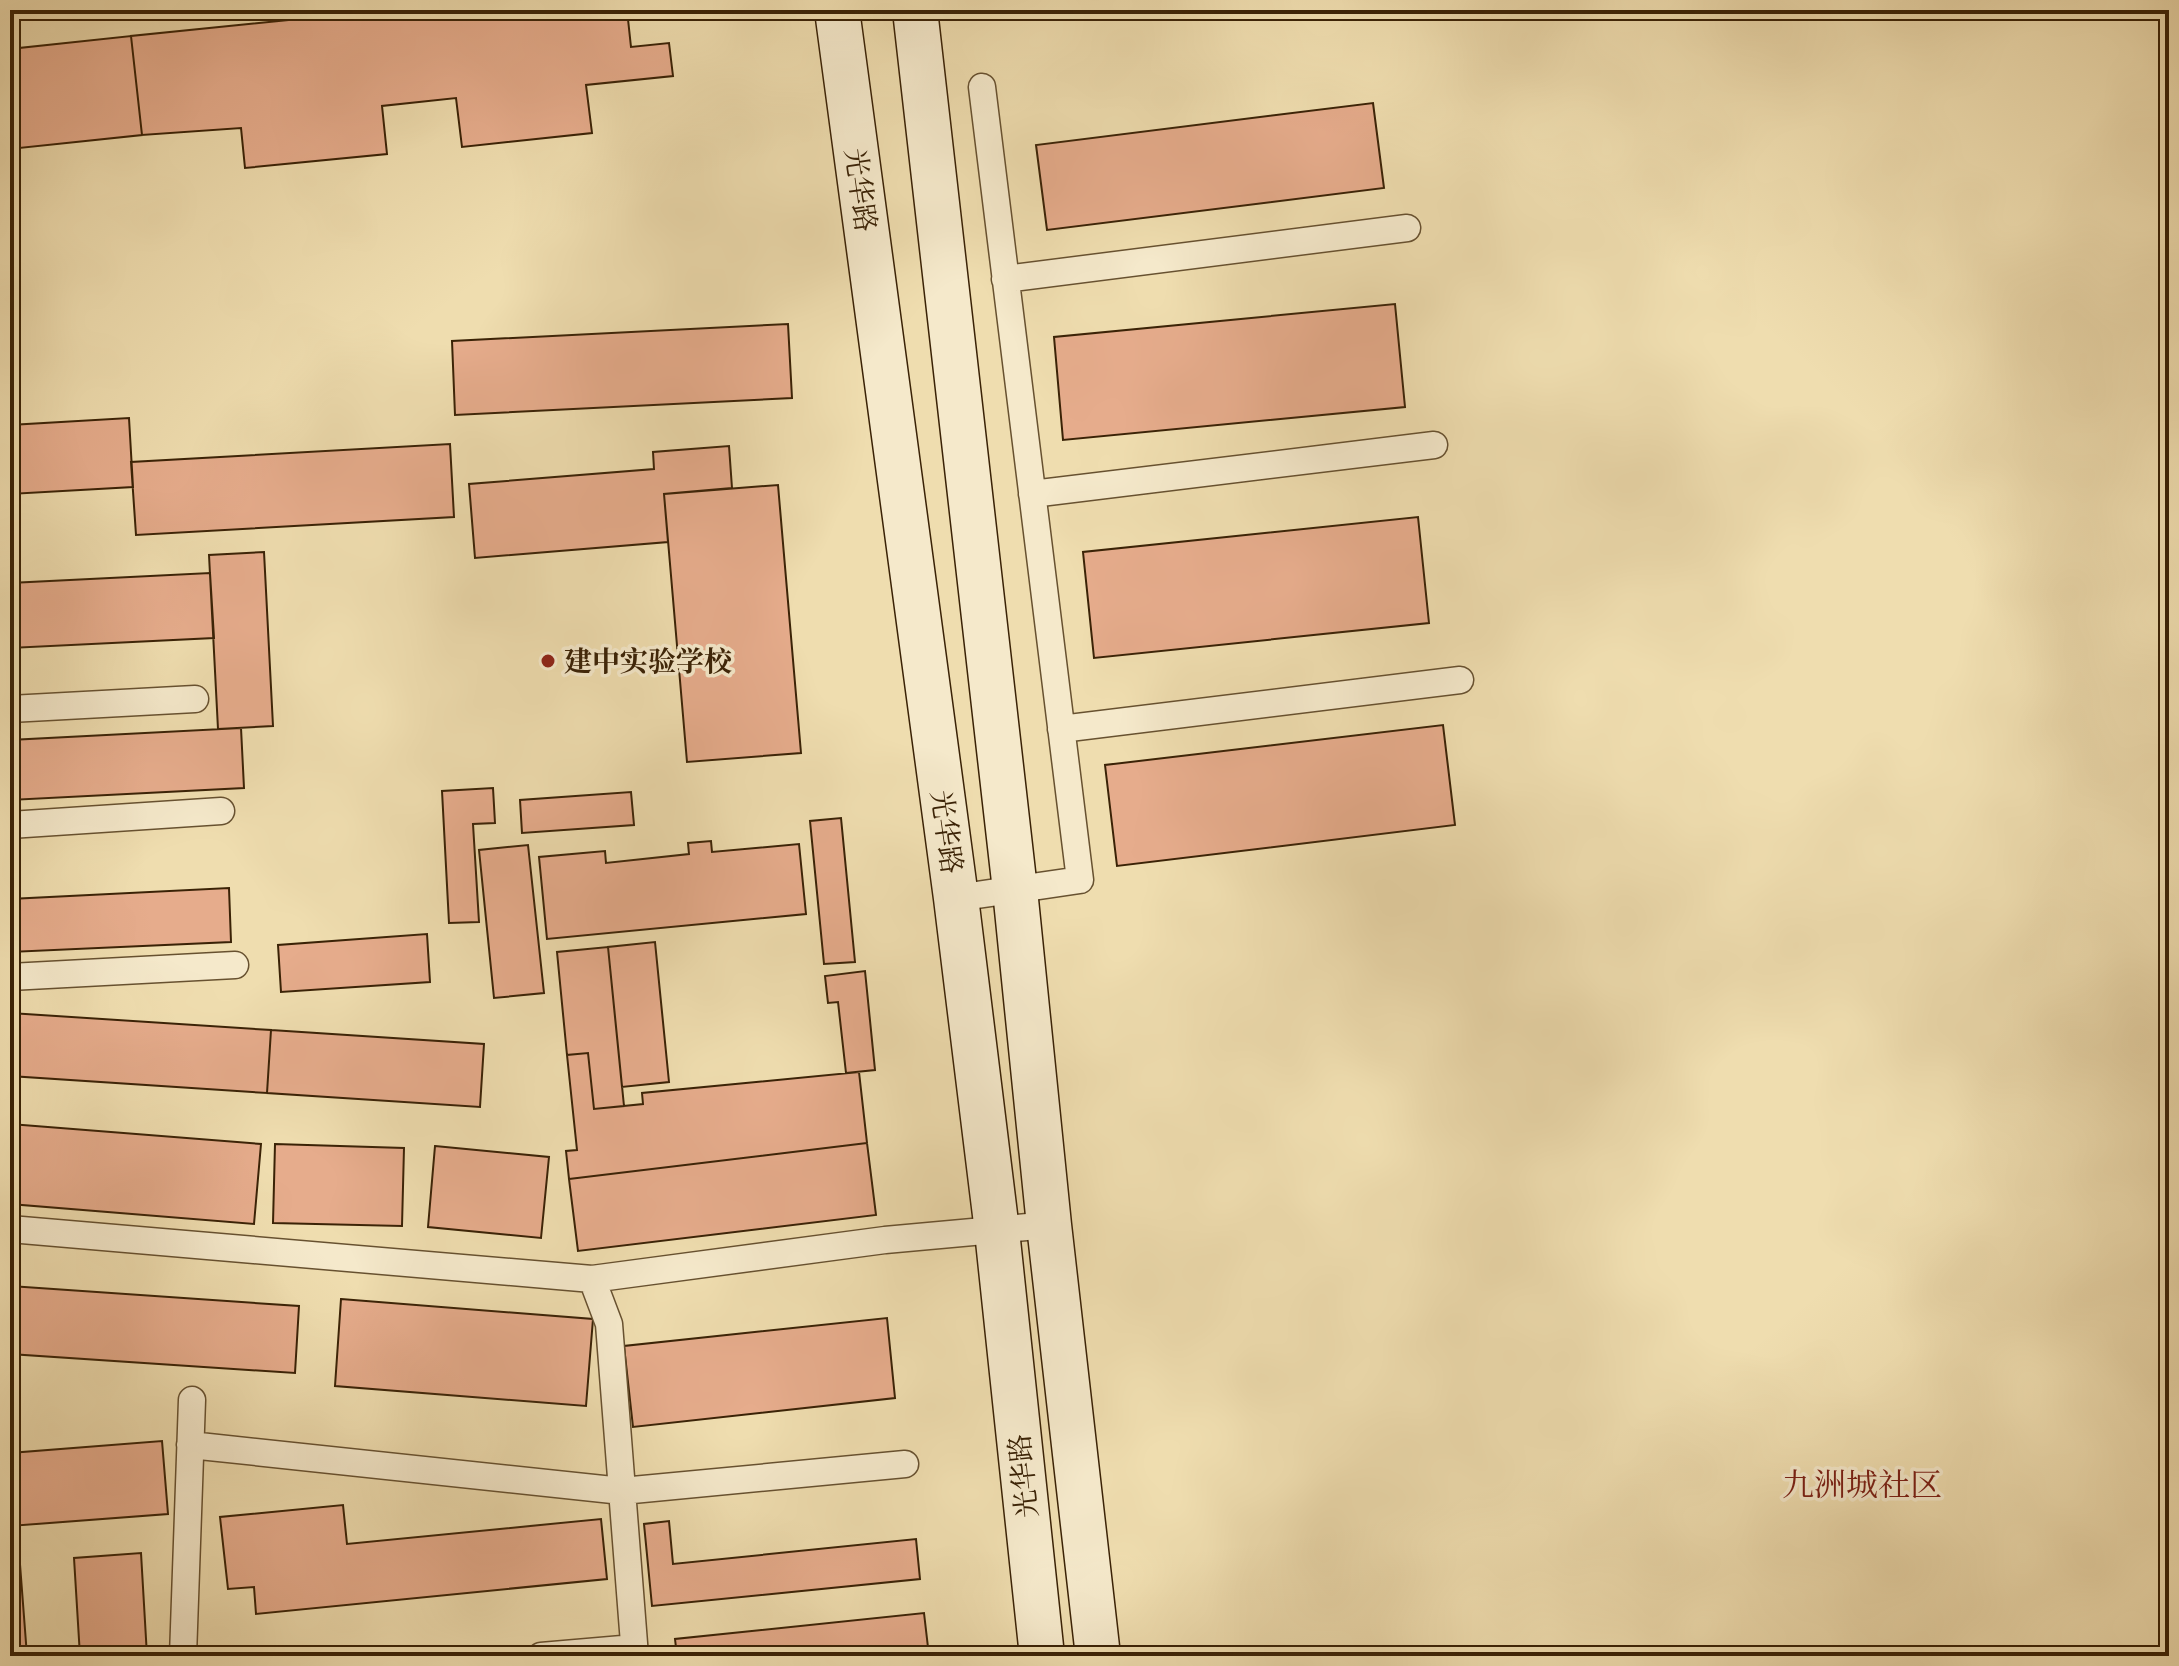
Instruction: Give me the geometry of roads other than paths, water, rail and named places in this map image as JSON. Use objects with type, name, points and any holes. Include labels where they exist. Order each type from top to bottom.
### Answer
[{"type":"main road","name":"光华路","points":[[837,10],[956,898],[997,1231],[1042,1656]]},
{"type":"main road","name":"光华路","points":[[915,10],[1098,1656]]},
{"type":"lane","points":[[956,898],[1080,880],[982,87]]},
{"type":"lane","points":[[1005,279],[1407,228]]},
{"type":"lane","points":[[1032,494],[1434,445]]},
{"type":"lane","points":[[1061,729],[1460,680]]},
{"type":"lane","points":[[10,709],[195,699]]},
{"type":"lane","points":[[10,825],[221,811]]},
{"type":"lane","points":[[10,977],[235,965]]},
{"type":"lane","points":[[10,1229],[592,1279],[885,1240],[1049,1225]]},
{"type":"lane","points":[[541,1656],[634,1652],[609,1324],[592,1279]]},
{"type":"lane","points":[[183,1656],[192,1400]]},
{"type":"lane","points":[[190,1445],[622,1491],[905,1464]]},
{"type":"place","name":"建中实验学校","points":[[548,661]]},
{"type":"district","name":"九洲城社区","points":[[1862,1485]]}]
